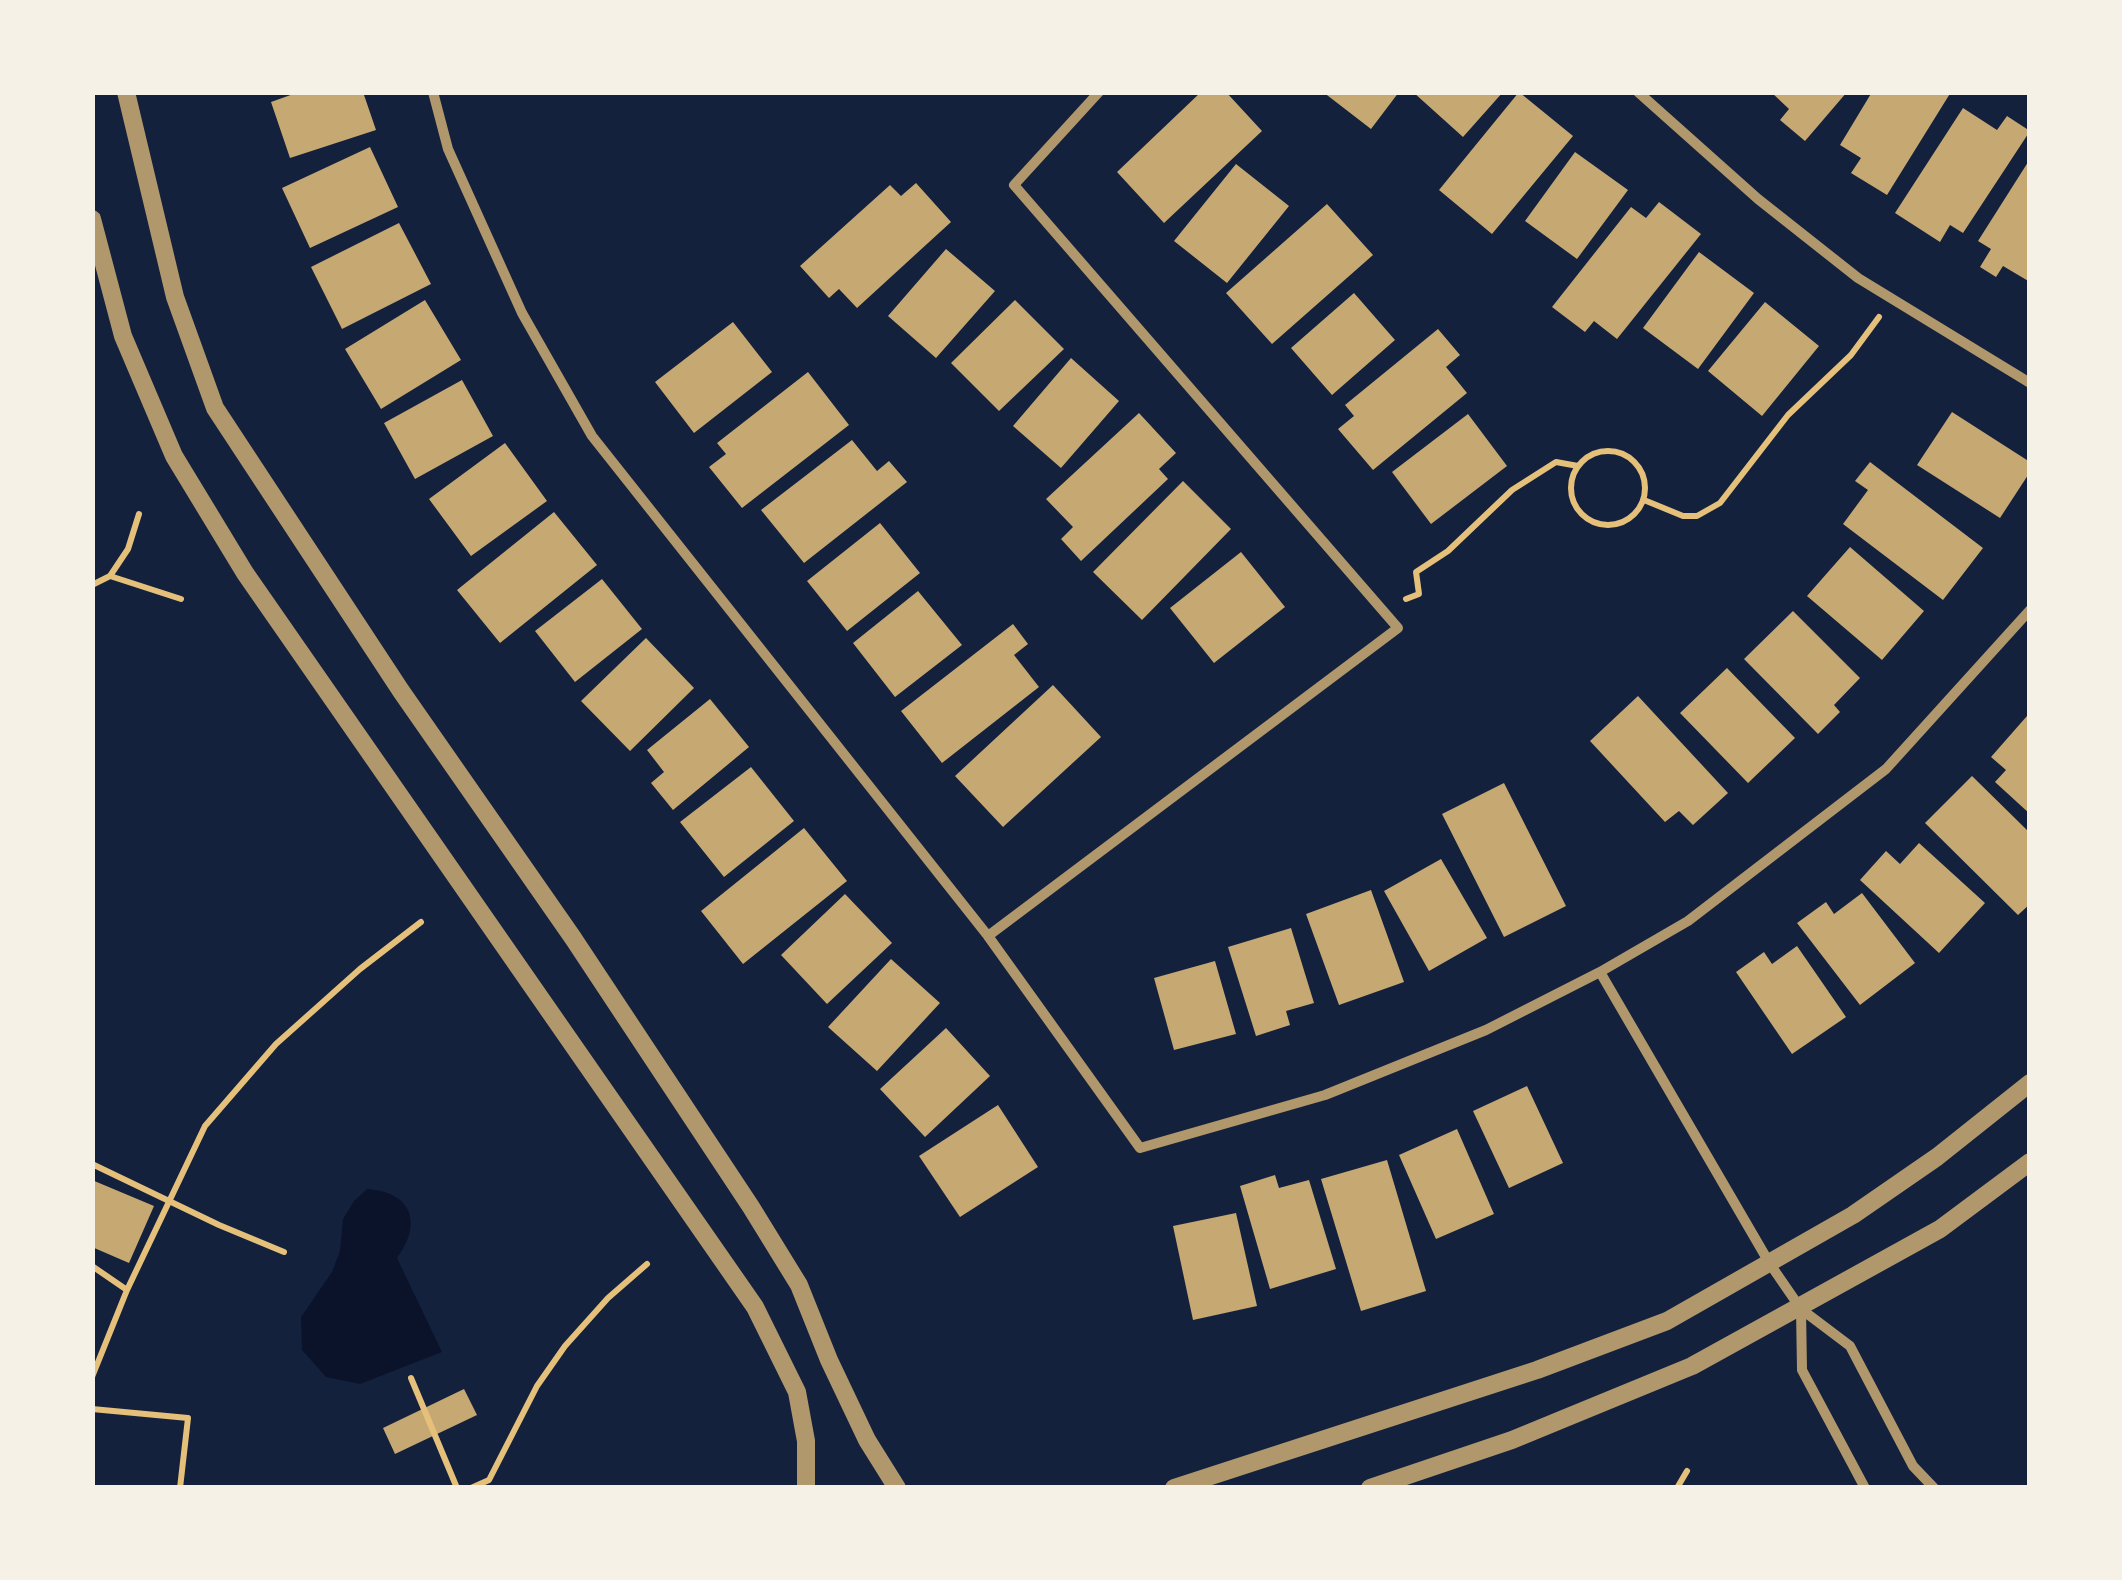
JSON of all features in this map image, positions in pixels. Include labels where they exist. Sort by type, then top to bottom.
[{"type":"street","points":[[126,92],[175,297],[215,408],[349,614],[573,938],[751,1207],[799,1285],[867,1440],[897,1488]]},
{"type":"street","points":[[433,92],[448,149],[522,313],[592,436],[988,936],[1140,1148],[1325,1095],[1486,1030],[1600,972],[1688,921],[1886,769],[2030,610]]},
{"type":"street","points":[[988,936],[1398,628],[1014,185],[1099,92]]},
{"type":"street","points":[[1638,92],[1758,198],[1858,278],[2030,383]]},
{"type":"street","points":[[92,219],[122,336],[174,456],[245,573],[754,1307],[797,1392],[806,1441],[806,1488]]},
{"type":"street","points":[[1600,972],[1770,1264],[1801,1308],[1850,1346],[1913,1466],[1934,1488]]},
{"type":"street","points":[[1174,1488],[1556,1364],[1667,1321],[1853,1215],[1937,1158],[2030,1084]]},
{"type":"street","points":[[1370,1488],[1512,1440],[1692,1366],[1940,1230],[2030,1162]]},
{"type":"street","points":[[1801,1308],[1802,1370],[1865,1488]]},
{"type":"path","points":[[1644,500],[1684,516],[1697,516],[1720,504],[1788,415],[1863,340],[1891,298]]},
{"type":"path","points":[[1598,452],[1622,453],[1641,469],[1646,481],[1644,500],[1635,515],[1613,525],[1589,521],[1573,502],[1572,477],[1578,466],[1598,452]]},
{"type":"path","points":[[1382,609],[1419,594],[1416,572],[1448,551],[1512,490],[1556,462],[1578,466]]},
{"type":"path","points":[[92,584],[110,576],[128,549],[139,514]]},
{"type":"path","points":[[110,576],[180,599]]},
{"type":"path","points":[[92,1376],[126,1290],[205,1126],[276,1044],[360,969],[421,922]]},
{"type":"path","points":[[92,1164],[284,1252]]},
{"type":"path","points":[[472,1488],[488,1480],[537,1386],[564,1346],[646,1264]]},
{"type":"path","points":[[92,1266],[126,1290]]},
{"type":"path","points":[[411,1378],[457,1488]]},
{"type":"path","points":[[92,1408],[188,1418],[180,1488]]},
{"type":"path","points":[[1677,1488],[1687,1471]]},
{"type":"water","points":[[367,1189],[394,1196],[409,1212],[410,1233],[397,1258],[442,1352],[360,1384],[326,1377],[302,1350],[301,1317],[332,1272],[340,1251],[343,1219]]},
{"type":"building","points":[[299,92],[363,92],[376,130],[290,158],[271,102]]},
{"type":"building","points":[[1201,92],[1226,92],[1262,131],[1164,223],[1117,172]]},
{"type":"building","points":[[1323,92],[1399,92],[1371,129]]},
{"type":"building","points":[[1413,92],[1503,92],[1463,137]]},
{"type":"building","points":[[1519,92],[1573,136],[1492,234],[1439,190]]},
{"type":"building","points":[[1771,92],[1847,92],[1805,141],[1780,120],[1789,109]]},
{"type":"building","points":[[1872,92],[1951,92],[1887,195],[1851,173],[1861,158],[1840,145]]},
{"type":"building","points":[[1963,108],[1997,130],[2007,116],[2030,131],[1963,233],[1950,225],[1940,242],[1895,213]]},
{"type":"building","points":[[370,147],[398,207],[310,248],[282,188]]},
{"type":"building","points":[[1575,152],[1628,190],[1577,259],[1525,221]]},
{"type":"building","points":[[2030,159],[2030,282],[2003,266],[1996,277],[1980,267],[1991,249],[1978,241]]},
{"type":"building","points":[[1236,164],[1289,206],[1227,283],[1174,241]]},
{"type":"building","points":[[916,183],[951,222],[857,308],[839,289],[829,298],[800,266],[890,185],[901,196]]},
{"type":"building","points":[[1659,202],[1701,234],[1617,339],[1594,321],[1585,332],[1552,307],[1631,207],[1646,218]]},
{"type":"building","points":[[1327,204],[1373,255],[1272,344],[1226,293]]},
{"type":"building","points":[[399,223],[431,284],[342,329],[311,267]]},
{"type":"building","points":[[946,249],[995,291],[936,358],[888,316]]},
{"type":"building","points":[[1699,252],[1754,293],[1698,369],[1643,328]]},
{"type":"building","points":[[1354,293],[1395,340],[1332,395],[1291,348]]},
{"type":"building","points":[[425,300],[461,360],[381,409],[345,349]]},
{"type":"building","points":[[1015,300],[1064,349],[999,411],[951,363]]},
{"type":"building","points":[[1765,302],[1819,346],[1762,416],[1708,371]]},
{"type":"building","points":[[733,322],[772,372],[694,433],[655,382]]},
{"type":"building","points":[[1438,329],[1460,355],[1446,367],[1467,393],[1373,470],[1338,429],[1354,416],[1345,405]]},
{"type":"building","points":[[1071,358],[1119,401],[1061,468],[1013,426]]},
{"type":"building","points":[[808,372],[849,425],[742,508],[709,467],[726,454],[717,443]]},
{"type":"building","points":[[462,380],[493,436],[415,479],[384,423]]},
{"type":"building","points":[[1952,412],[2030,462],[2030,472],[2000,518],[1917,465]]},
{"type":"building","points":[[1139,413],[1176,453],[1159,469],[1168,479],[1081,561],[1061,539],[1073,527],[1046,499]]},
{"type":"building","points":[[1468,414],[1507,466],[1431,524],[1392,472]]},
{"type":"building","points":[[852,440],[877,471],[889,461],[907,482],[804,563],[761,510]]},
{"type":"building","points":[[505,443],[547,501],[471,556],[429,499]]},
{"type":"building","points":[[1870,462],[1983,548],[1943,600],[1843,524],[1868,490],[1855,481]]},
{"type":"building","points":[[1183,481],[1231,529],[1142,620],[1093,572]]},
{"type":"building","points":[[554,512],[597,565],[500,643],[457,590]]},
{"type":"building","points":[[880,523],[920,573],[847,631],[807,581]]},
{"type":"building","points":[[1850,547],[1924,611],[1882,660],[1807,596]]},
{"type":"building","points":[[1241,552],[1285,607],[1214,663],[1170,608]]},
{"type":"building","points":[[602,579],[642,629],[575,682],[535,631]]},
{"type":"building","points":[[918,591],[962,645],[895,697],[853,643]]},
{"type":"building","points":[[1793,611],[1860,678],[1834,705],[1840,712],[1818,734],[1744,659]]},
{"type":"building","points":[[1013,624],[1028,644],[1014,655],[1039,687],[942,763],[901,711]]},
{"type":"building","points":[[646,638],[694,688],[630,751],[581,701]]},
{"type":"building","points":[[1727,668],[1795,738],[1748,783],[1680,713]]},
{"type":"building","points":[[1053,685],[1101,737],[1003,827],[955,776]]},
{"type":"building","points":[[1638,696],[1728,793],[1693,825],[1679,811],[1665,822],[1590,741]]},
{"type":"building","points":[[710,699],[749,747],[673,810],[651,783],[664,772],[647,750]]},
{"type":"building","points":[[2027,716],[2030,814],[1995,782],[2006,770],[1991,757]]},
{"type":"building","points":[[751,767],[794,821],[724,877],[680,822]]},
{"type":"building","points":[[1972,776],[2030,833],[2030,904],[2018,915],[1925,823]]},
{"type":"building","points":[[1504,783],[1566,906],[1504,937],[1442,814]]},
{"type":"building","points":[[804,828],[847,881],[743,964],[701,911]]},
{"type":"building","points":[[1919,843],[1985,903],[1939,953],[1860,880],[1886,851],[1900,864]]},
{"type":"building","points":[[1441,859],[1487,938],[1429,971],[1384,891]]},
{"type":"building","points":[[1371,890],[1404,982],[1339,1005],[1306,914]]},
{"type":"building","points":[[1862,893],[1915,963],[1860,1005],[1797,923],[1826,902],[1834,914]]},
{"type":"building","points":[[845,894],[892,943],[827,1004],[781,955]]},
{"type":"building","points":[[1291,928],[1314,1003],[1286,1011],[1290,1025],[1256,1036],[1228,947]]},
{"type":"building","points":[[1797,946],[1846,1017],[1792,1054],[1736,972],[1764,952],[1772,964]]},
{"type":"building","points":[[891,959],[940,1003],[877,1071],[828,1027]]},
{"type":"building","points":[[1215,961],[1236,1034],[1174,1050],[1154,978]]},
{"type":"building","points":[[946,1028],[990,1076],[925,1137],[880,1089]]},
{"type":"building","points":[[1527,1086],[1563,1163],[1509,1188],[1473,1111]]},
{"type":"building","points":[[998,1105],[1038,1167],[960,1217],[919,1156]]},
{"type":"building","points":[[1457,1129],[1494,1214],[1436,1239],[1399,1155]]},
{"type":"building","points":[[1387,1160],[1426,1291],[1361,1311],[1321,1179]]},
{"type":"building","points":[[1275,1175],[1279,1188],[1309,1180],[1336,1269],[1270,1289],[1240,1186]]},
{"type":"building","points":[[92,1180],[154,1206],[129,1263],[92,1247]]},
{"type":"building","points":[[1236,1213],[1257,1306],[1193,1320],[1173,1226]]},
{"type":"building","points":[[464,1389],[477,1415],[395,1454],[383,1428]]}]
